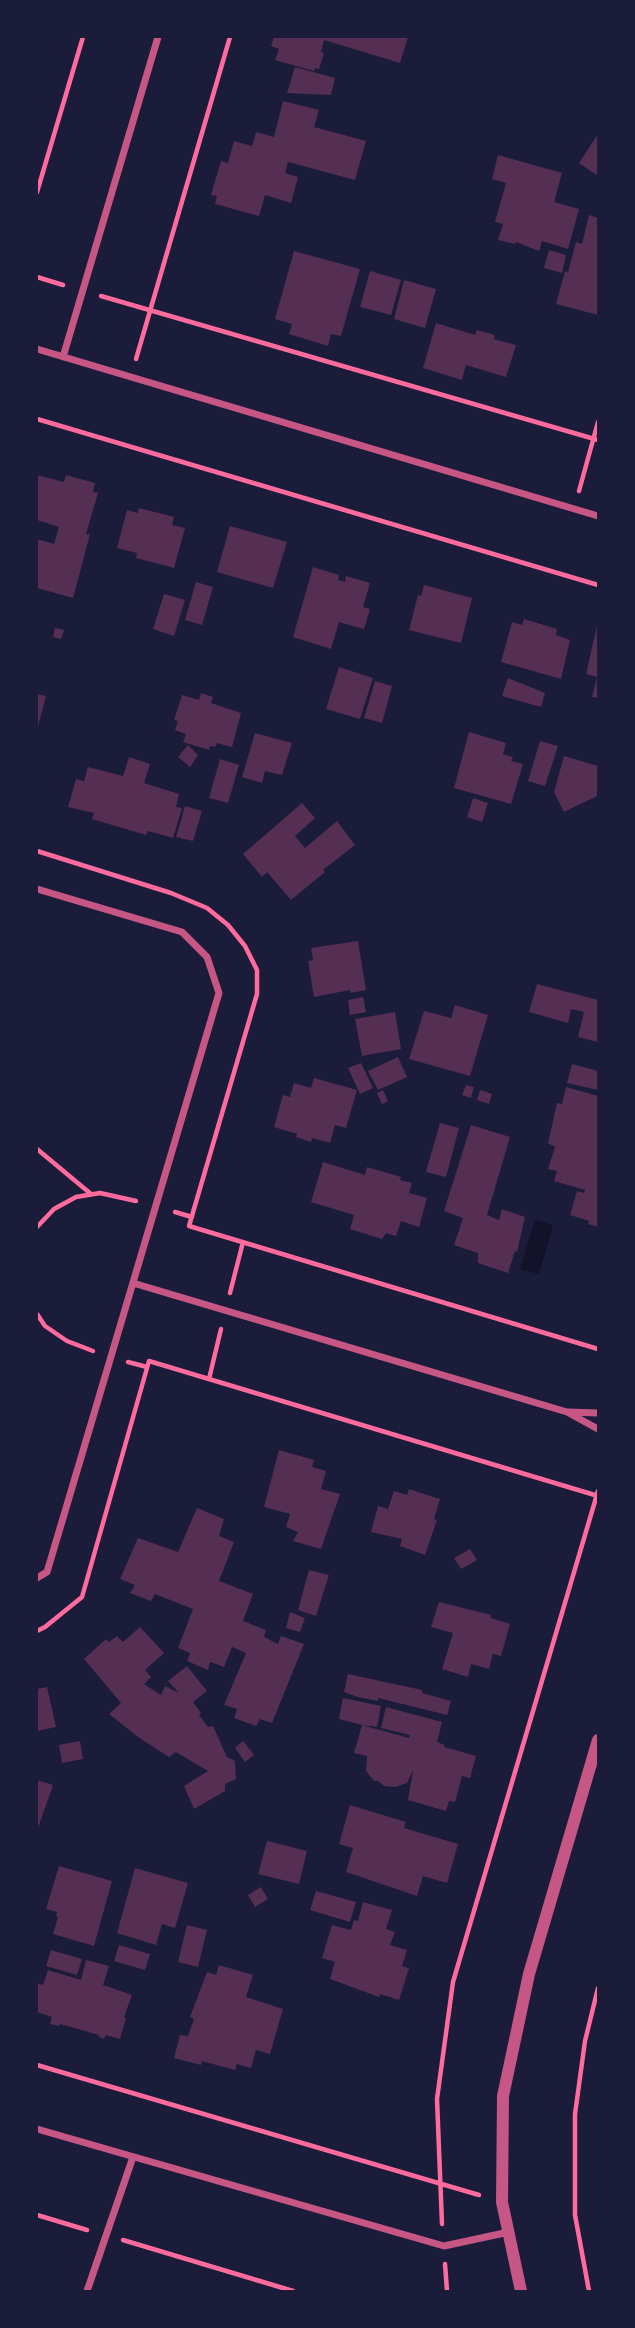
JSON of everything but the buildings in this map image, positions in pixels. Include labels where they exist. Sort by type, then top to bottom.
[{"type":"street","points":[[63,357],[158,37]]},
{"type":"street","points":[[37,349],[598,516]]},
{"type":"street","points":[[37,889],[182,932],[207,957],[219,993],[47,1572],[37,1578]]},
{"type":"street","points":[[133,1283],[568,1412],[598,1429]]},
{"type":"street","points":[[568,1412],[598,1413]]},
{"type":"street","points":[[521,2291],[502,2202],[503,2096],[529,1974],[598,1740]]},
{"type":"street","points":[[37,2129],[444,2246],[509,2232]]},
{"type":"street","points":[[87,2291],[133,2157]]},
{"type":"path","points":[[37,192],[83,37]]},
{"type":"path","points":[[131,377],[230,37]]},
{"type":"path","points":[[37,277],[596,439]]},
{"type":"path","points":[[37,419],[598,585]]},
{"type":"path","points":[[574,508],[596,439],[598,422]]},
{"type":"path","points":[[37,851],[171,892],[207,908],[228,925],[245,946],[257,970],[257,994],[189,1226],[598,1349]]},
{"type":"path","points":[[37,1149],[91,1194]]},
{"type":"path","points":[[37,1227],[54,1209],[76,1197],[100,1193],[135,1200]]},
{"type":"path","points":[[37,1314],[45,1326],[67,1341],[90,1351]]},
{"type":"path","points":[[37,1631],[82,1597],[149,1361],[598,1494],[453,1982],[437,2099],[439,2183]]},
{"type":"path","points":[[589,2291],[575,2216],[575,2114],[585,2042],[598,1987]]},
{"type":"path","points":[[37,2064],[502,2202]]},
{"type":"path","points":[[37,2215],[293,2291]]},
{"type":"shaded area","points":[[535,1220],[553,1225],[539,1274],[520,1269]]}]
